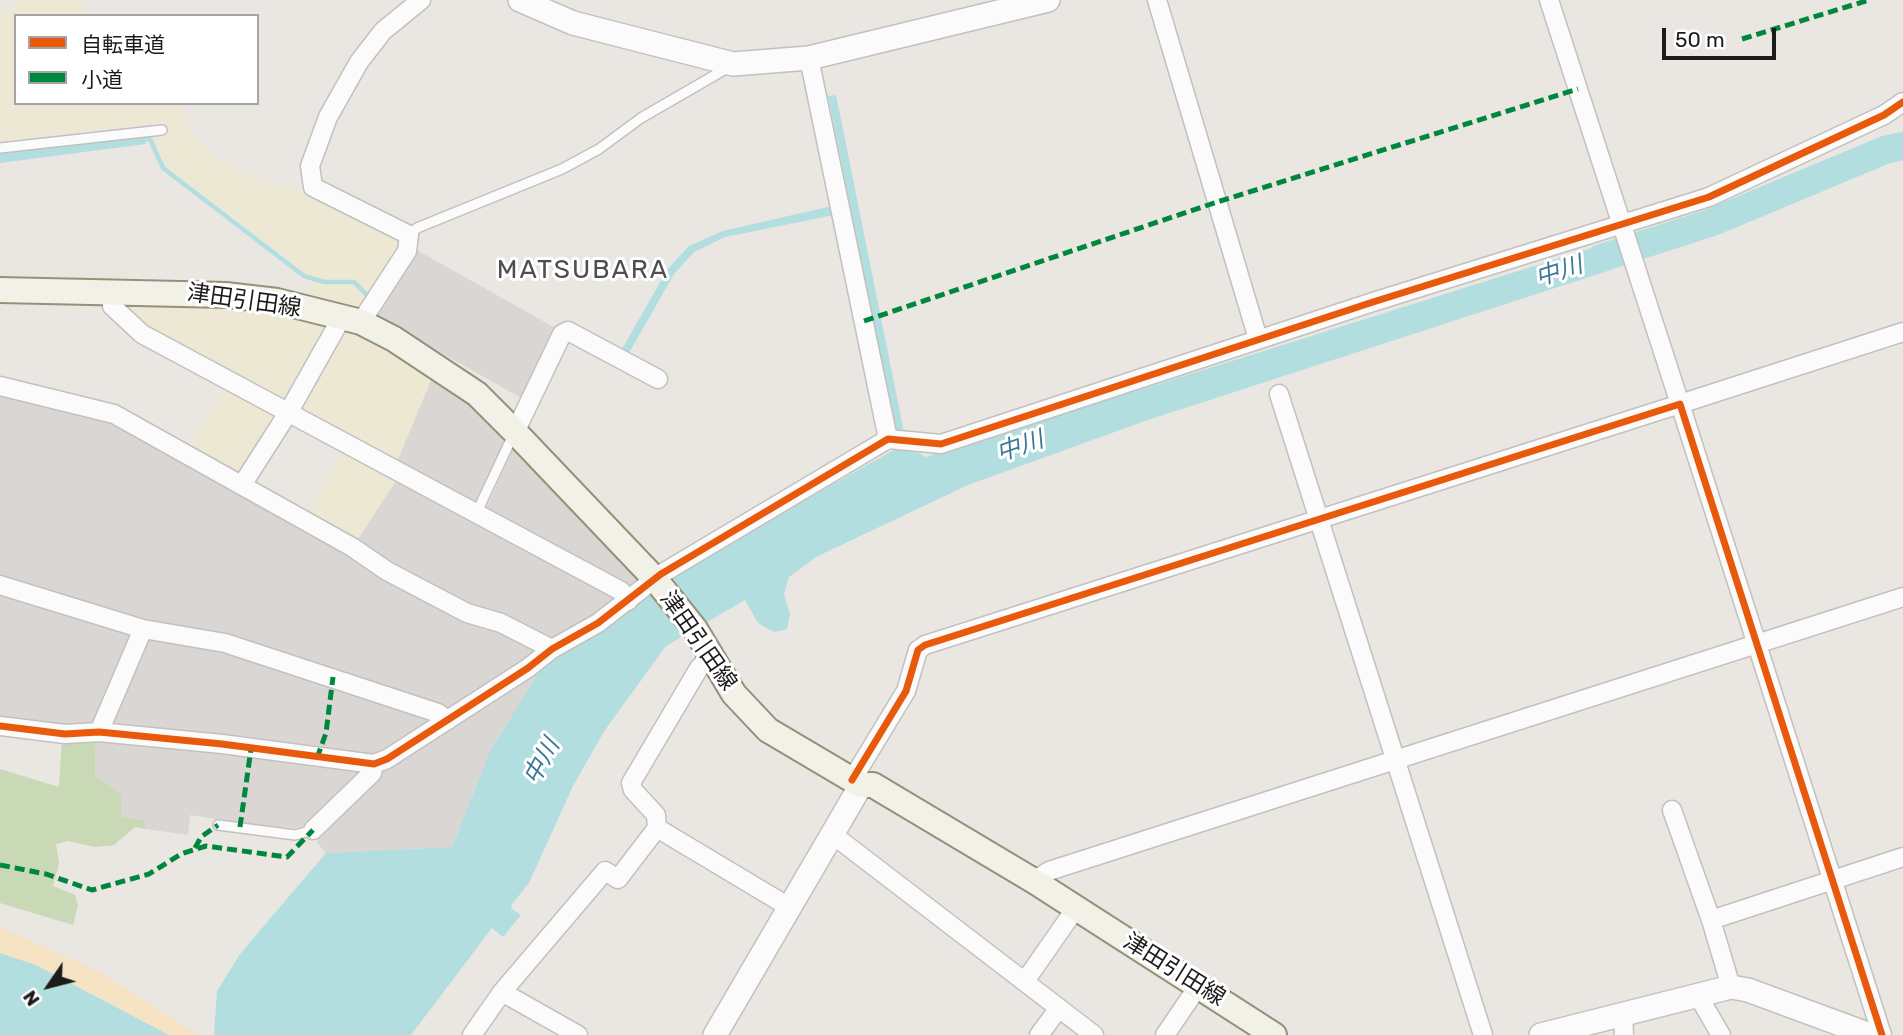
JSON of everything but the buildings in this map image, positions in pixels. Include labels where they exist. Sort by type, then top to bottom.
[{"type":"main road","name":"津田引田線","points":[[0,290],[226,295],[277,301],[351,319],[394,339],[477,394],[515,432],[657,582],[695,629],[734,695],[768,730],[857,782],[873,785],[1034,881],[1275,1035]]},
{"type":"street","points":[[242,485],[351,319],[407,251],[409,235],[313,187],[310,166],[328,117],[359,62],[383,31],[421,0]]},
{"type":"street","points":[[520,0],[573,23],[733,64],[809,58],[1048,0]]},
{"type":"street","points":[[1157,0],[1258,339]]},
{"type":"street","points":[[1549,0],[1882,1035]]},
{"type":"street","points":[[809,58],[888,439]]},
{"type":"street","points":[[0,726],[65,734],[99,732],[374,764],[387,759],[552,649],[598,623],[657,582],[888,439],[923,445],[941,444],[1258,339],[1623,228],[1709,197],[1884,115],[1903,102]]},
{"type":"street","points":[[111,292],[112,306],[142,334],[621,592],[628,601]]},
{"type":"street","points":[[515,432],[562,334],[568,331],[658,379]]},
{"type":"street","points":[[715,1035],[832,834],[906,691],[918,650],[925,645],[1903,332]]},
{"type":"street","points":[[0,386],[114,414],[352,547],[387,571],[467,612],[501,623],[552,649]]},
{"type":"street","points":[[1279,394],[1398,760],[1483,1035]]},
{"type":"street","points":[[0,585],[143,629],[225,643],[438,713],[448,720]]},
{"type":"street","points":[[1034,881],[1049,871],[1903,597]]},
{"type":"street","points":[[99,732],[143,629]]},
{"type":"street","points":[[472,1035],[502,992],[605,871],[618,879],[657,828],[656,815],[633,790],[631,783],[699,668],[712,656]]},
{"type":"street","points":[[313,830],[372,773],[374,764]]},
{"type":"street","points":[[1672,810],[1712,920],[1731,988]]},
{"type":"street","points":[[657,828],[789,907]]},
{"type":"street","points":[[832,834],[1094,1035]]},
{"type":"street","points":[[1712,920],[1903,857]]},
{"type":"street","points":[[1025,981],[1076,908]]},
{"type":"street","points":[[1165,1035],[1199,985]]},
{"type":"street","points":[[1541,1035],[1624,1024],[1697,994],[1731,988],[1748,990],[1870,1035]]},
{"type":"street","points":[[502,992],[578,1035]]},
{"type":"street","points":[[1697,994],[1721,1035]]},
{"type":"street","points":[[1039,1035],[1059,1008]]},
{"type":"lane","points":[[409,235],[417,228],[562,169],[599,149],[641,118],[722,74],[733,64]]},
{"type":"lane","points":[[0,148],[162,130]]},
{"type":"lane","points":[[476,514],[515,432]]},
{"type":"lane","points":[[218,825],[295,835],[313,830]]},
{"type":"shaded area","points":[[14,0],[74,0],[91,14],[14,14],[14,105],[181,105],[188,126],[200,144],[222,162],[269,184],[296,188],[400,233],[403,249],[359,312],[307,299],[313,279],[170,170],[151,138],[172,134],[169,122],[0,141],[0,10],[14,9]]},
{"type":"shaded area","points":[[415,249],[557,329],[523,399],[376,316],[375,310]]},
{"type":"shaded area","points":[[124,299],[226,303],[330,323],[287,405],[141,329],[124,312]]},
{"type":"shaded area","points":[[343,327],[399,352],[434,373],[395,466],[296,414]]},
{"type":"shaded area","points":[[434,373],[507,435],[474,506],[395,466]]},
{"type":"shaded area","points":[[228,384],[282,414],[238,480],[186,450]]},
{"type":"shaded area","points":[[0,391],[112,418],[541,648],[453,713],[0,580]]},
{"type":"shaded area","points":[[516,443],[642,576],[626,589],[484,513]]},
{"type":"shaded area","points":[[343,449],[397,479],[354,545],[307,519]]},
{"type":"shaded area","points":[[397,479],[621,599],[552,642],[474,610],[354,545]]},
{"type":"shaded area","points":[[0,589],[136,636],[97,728],[0,723]]},
{"type":"shaded area","points":[[143,637],[226,648],[432,714],[435,723],[371,759],[104,728]]},
{"type":"shaded area","points":[[561,650],[538,673],[490,751],[452,847],[326,853],[317,843],[319,834],[332,820],[391,764]]},
{"type":"shaded area","points":[[96,737],[223,748],[366,771],[312,824],[295,828],[269,827],[190,815],[188,835],[145,829],[145,820],[121,817],[95,776]]},
{"type":"green space","points":[[96,737],[95,776],[121,795],[121,817],[145,820],[145,829],[135,827],[114,845],[95,847],[68,841],[56,844],[59,863],[53,886],[75,895],[78,905],[73,925],[0,903],[0,769],[59,787],[62,738]]},
{"type":"sand","points":[[0,927],[96,970],[199,1035],[169,1035],[36,965],[0,953]]},
{"type":"water","points":[[836,95],[907,447],[926,457],[1617,240],[1626,265],[1145,421],[968,485],[816,557],[789,577],[784,594],[790,614],[787,629],[774,632],[758,623],[745,600],[666,646],[605,730],[573,786],[529,883],[512,904],[511,908],[521,915],[503,937],[492,928],[411,1035],[214,1035],[217,991],[240,954],[326,853],[452,847],[490,751],[538,673],[561,650],[640,603],[670,576],[899,447],[828,96]]},
{"type":"water","points":[[145,136],[146,144],[0,163],[0,153]]},
{"type":"water","points":[[832,206],[834,215],[725,237],[694,252],[674,274],[629,353],[622,349],[667,270],[689,246],[723,231]]},
{"type":"water","points":[[0,953],[36,965],[169,1035],[0,1035]]},
{"type":"waterway","points":[[142,140],[150,139],[163,168],[304,276],[324,282],[354,282],[369,297]]},
{"type":"waterway","name":"中川","points":[[1601,258],[1710,223],[1885,150],[1903,146]]},
{"type":"marked path","points":[[1742,39],[1869,0]]},
{"type":"marked path","points":[[864,321],[1217,202],[1578,89]]},
{"type":"marked path","points":[[317,758],[326,733],[333,677]]},
{"type":"marked path","points":[[240,827],[251,749]]},
{"type":"marked path","points":[[195,848],[201,837],[218,825]]},
{"type":"marked path","points":[[0,865],[46,874],[92,890],[149,874],[181,854],[206,846],[287,857],[313,830]]},
{"type":"cycle path","points":[[0,726],[65,734],[99,732],[222,744],[374,764],[387,759],[528,668],[552,649],[598,623],[661,574],[888,439],[941,444],[1373,302],[1709,197],[1884,115],[1903,102]]},
{"type":"cycle path","points":[[852,780],[906,691],[918,650],[925,645],[1680,404],[1882,1035]]},
{"type":"district","name":"MATSUBARA","points":[[583,270]]}]
